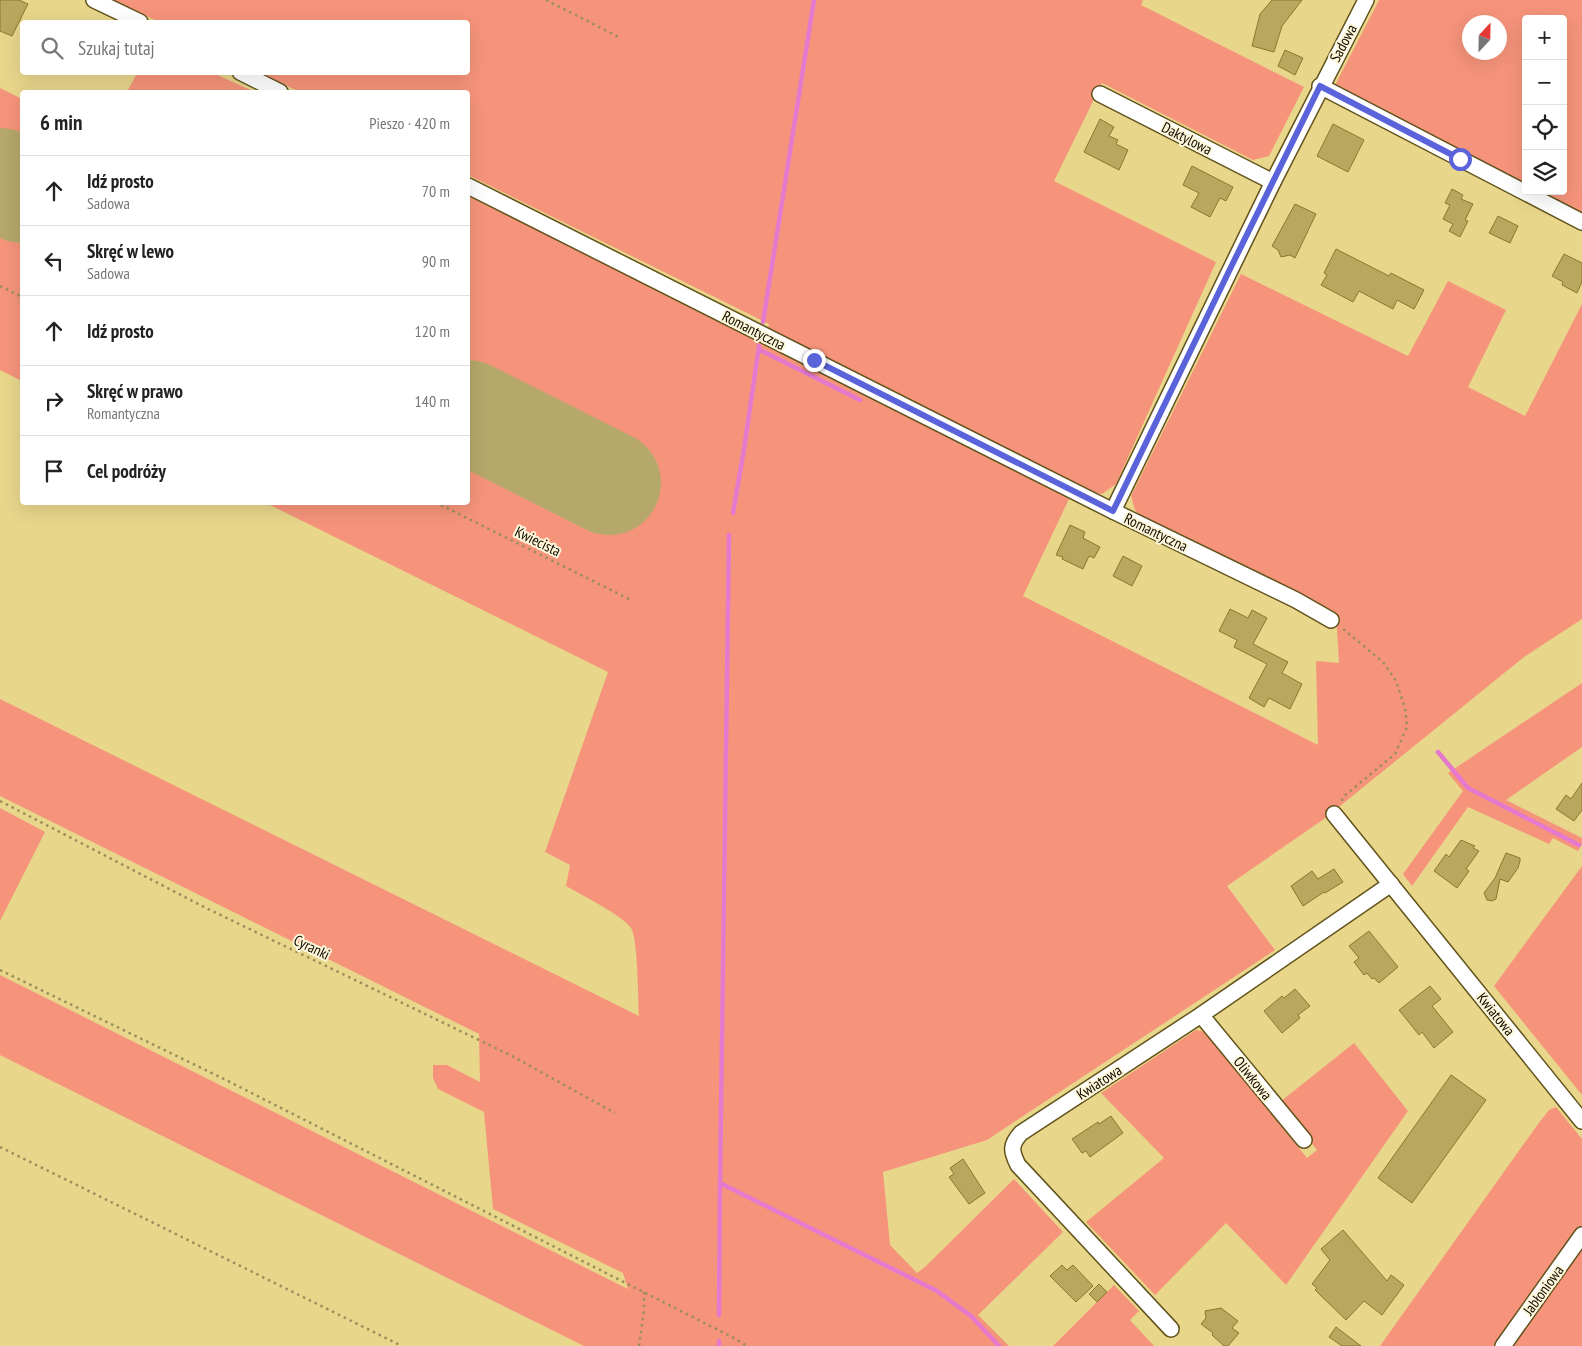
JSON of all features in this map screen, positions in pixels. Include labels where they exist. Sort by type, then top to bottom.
[{"type":"street","points":[[94,0],[136,20]]},
{"type":"street","name":"Sadowa","points":[[1113,511],[1359,2]]},
{"type":"street","points":[[246,75],[276,90]]},
{"type":"street","points":[[1320,86],[1582,222]]},
{"type":"street","name":"Daktylowa","points":[[1100,94],[1273,182]]},
{"type":"street","name":"Romantyczna","points":[[470,187],[1113,511],[1296,600],[1331,620]]},
{"type":"street","name":"Kwiatowa","points":[[1339,810],[1391,884],[1582,1121]]},
{"type":"street","name":"Kwiatowa","points":[[1171,1329],[1018,1164],[1014,1157],[1012,1145],[1021,1133],[1201,1015],[1391,884]]},
{"type":"street","name":"Oliwkowa","points":[[1201,1015],[1304,1140]]},
{"type":"street","name":"Jabłoniowa","points":[[1503,1346],[1582,1234]]},
{"type":"path","points":[[546,0],[619,37]]},
{"type":"path","points":[[0,286],[20,297]]},
{"type":"path","name":"Kwiecista","points":[[441,505],[631,600]]},
{"type":"path","points":[[1331,620],[1350,633],[1382,662],[1396,681],[1405,708],[1407,727],[1395,754],[1343,797],[1339,810]]},
{"type":"path","name":"Cyranki","points":[[0,801],[204,907],[512,1056],[615,1113]]},
{"type":"path","points":[[0,970],[226,1080],[644,1291],[747,1346]]},
{"type":"path","points":[[0,1147],[402,1346]]},
{"type":"path","points":[[639,1346],[644,1311],[644,1291]]},
{"type":"shaded area","points":[[113,0],[1143,0],[1141,5],[1304,87],[1269,156],[1253,160],[1102,83],[1054,181],[1216,262],[1116,484],[1102,494],[1089,492],[768,330],[769,324],[470,176],[470,90],[296,90],[264,75],[470,75],[470,20],[155,20]]},
{"type":"shaded area","points":[[1379,0],[1582,0],[1582,217],[1541,195],[1567,195],[1567,15],[1522,15],[1522,185],[1334,87]]},
{"type":"shaded area","points":[[136,75],[217,75],[251,90],[128,90]]},
{"type":"shaded area","points":[[0,88],[20,98],[20,380],[0,370]]},
{"type":"shaded area","points":[[470,197],[1063,492],[1069,499],[1023,596],[1318,745],[1316,661],[1339,663],[1336,614],[1142,517],[1135,510],[1131,496],[1241,274],[1408,356],[1448,281],[1506,310],[1468,387],[1525,416],[1582,304],[1582,619],[1524,657],[1324,819],[1227,886],[1275,950],[987,1140],[883,1172],[890,1245],[917,1273],[1014,1179],[1063,1232],[978,1315],[1009,1346],[584,1346],[0,1055],[0,975],[628,1289],[623,1273],[493,1209],[484,1112],[438,1089],[433,1078],[433,1065],[447,1065],[480,1082],[479,1034],[0,796],[0,699],[639,1016],[635,944],[631,928],[610,911],[566,886],[570,865],[545,852],[608,672],[270,505],[470,505]]},
{"type":"shaded area","points":[[1582,683],[1582,747],[1506,800],[1582,838],[1582,844],[1578,851],[1553,838],[1549,844],[1468,807],[1412,886],[1403,874],[1463,791],[1448,773]]},
{"type":"shaded area","points":[[0,808],[45,832],[0,921]]},
{"type":"shaded area","points":[[1582,866],[1582,1095],[1494,986]]},
{"type":"shaded area","points":[[1196,1030],[1206,1032],[1307,1158],[1317,1150],[1280,1102],[1354,1043],[1408,1111],[1286,1285],[1226,1223],[1155,1295],[1086,1222],[1164,1158],[1101,1093]]},
{"type":"shaded area","points":[[1556,1107],[1582,1139],[1582,1225],[1495,1346],[1380,1346],[1538,1124],[1549,1110]]},
{"type":"shaded area","points":[[1582,1240],[1582,1346],[1506,1346]]},
{"type":"shaded area","points":[[1114,1285],[1139,1311],[1130,1320],[1154,1346],[1053,1346]]},
{"type":"building","points":[[0,0],[19,0],[28,4],[12,36],[0,31]]},
{"type":"building","points":[[1272,0],[1302,0],[1282,26],[1274,52],[1252,46],[1260,14]]},
{"type":"building","points":[[1285,50],[1303,58],[1295,75],[1278,66]]},
{"type":"building","points":[[1100,119],[1114,127],[1109,136],[1118,140],[1116,144],[1128,150],[1119,170],[1084,152]]},
{"type":"building","points":[[1333,124],[1364,140],[1348,172],[1317,156]]},
{"type":"building","points":[[1192,166],[1233,187],[1226,201],[1220,198],[1210,217],[1191,207],[1199,193],[1183,185]]},
{"type":"building","points":[[1452,189],[1463,195],[1461,199],[1473,204],[1465,220],[1468,221],[1460,237],[1449,231],[1453,224],[1443,219],[1450,205],[1445,203]]},
{"type":"building","points":[[1295,204],[1316,214],[1295,258],[1290,255],[1281,257],[1278,250],[1272,246]]},
{"type":"building","points":[[1498,216],[1518,226],[1510,243],[1489,233]]},
{"type":"building","points":[[1336,249],[1389,276],[1391,273],[1424,290],[1414,309],[1397,300],[1393,309],[1359,291],[1353,302],[1321,285],[1327,275],[1324,273]]},
{"type":"building","points":[[1564,254],[1582,263],[1582,282],[1577,293],[1562,285],[1563,282],[1552,276]]},
{"type":"building","points":[[1070,525],[1085,532],[1083,538],[1100,547],[1094,558],[1089,556],[1083,569],[1056,555]]},
{"type":"building","points":[[1123,556],[1142,566],[1132,586],[1113,576]]},
{"type":"building","points":[[1230,609],[1248,618],[1252,610],[1267,618],[1253,644],[1288,662],[1282,673],[1302,684],[1290,709],[1269,698],[1264,707],[1249,698],[1267,664],[1234,647],[1237,640],[1219,631]]},
{"type":"building","points":[[1582,783],[1582,810],[1574,821],[1556,809],[1566,795],[1571,799]]},
{"type":"building","points":[[1461,840],[1475,846],[1473,848],[1479,851],[1466,869],[1469,871],[1457,888],[1434,871],[1446,854],[1449,857]]},
{"type":"building","points":[[1506,853],[1520,858],[1518,868],[1508,882],[1500,879],[1496,899],[1492,901],[1487,900],[1484,893],[1495,878]]},
{"type":"building","points":[[1334,869],[1343,882],[1303,906],[1291,886],[1312,871],[1318,879]]},
{"type":"building","points":[[1369,931],[1398,967],[1379,983],[1367,973],[1364,975],[1354,962],[1359,958],[1349,946]]},
{"type":"building","points":[[1430,986],[1441,999],[1432,1006],[1453,1032],[1434,1048],[1422,1032],[1419,1035],[1399,1010]]},
{"type":"building","points":[[1295,989],[1310,1006],[1298,1015],[1300,1018],[1282,1033],[1264,1011],[1282,996],[1284,998]]},
{"type":"building","points":[[1451,1075],[1486,1100],[1412,1203],[1378,1178]]},
{"type":"building","points":[[1111,1116],[1123,1133],[1090,1157],[1086,1151],[1082,1153],[1072,1139]]},
{"type":"building","points":[[963,1159],[985,1193],[969,1204],[949,1177],[954,1174],[950,1168]]},
{"type":"building","points":[[1343,1230],[1387,1281],[1391,1275],[1404,1285],[1382,1315],[1364,1301],[1346,1320],[1315,1290],[1317,1288],[1312,1284],[1330,1260],[1321,1249]]},
{"type":"building","points":[[1062,1265],[1067,1270],[1073,1265],[1093,1286],[1076,1302],[1050,1276]]},
{"type":"building","points":[[1099,1284],[1107,1292],[1097,1302],[1089,1294]]},
{"type":"building","points":[[1221,1308],[1238,1321],[1232,1328],[1239,1333],[1228,1346],[1224,1346],[1212,1335],[1213,1333],[1201,1324],[1206,1318],[1205,1311]]},
{"type":"building","points":[[1336,1327],[1361,1346],[1342,1346],[1329,1337]]},
{"type":"waterway","points":[[763,322],[814,0]]},
{"type":"waterway","points":[[733,513],[759,346]]},
{"type":"waterway","points":[[760,350],[860,400]]},
{"type":"waterway","points":[[719,1315],[729,535]]},
{"type":"waterway","points":[[1438,752],[1468,788],[1579,845]]},
{"type":"waterway","points":[[720,1183],[937,1291],[971,1316],[999,1346]]},
{"type":"waterway","points":[[719,1341],[719,1346]]},
{"type":"runway","points":[[0,180],[20,190]]},
{"type":"runway","points":[[470,413],[609,483]]},
{"type":"route","points":[[814,360],[1113,511],[1320,86],[1460,159]]}]
